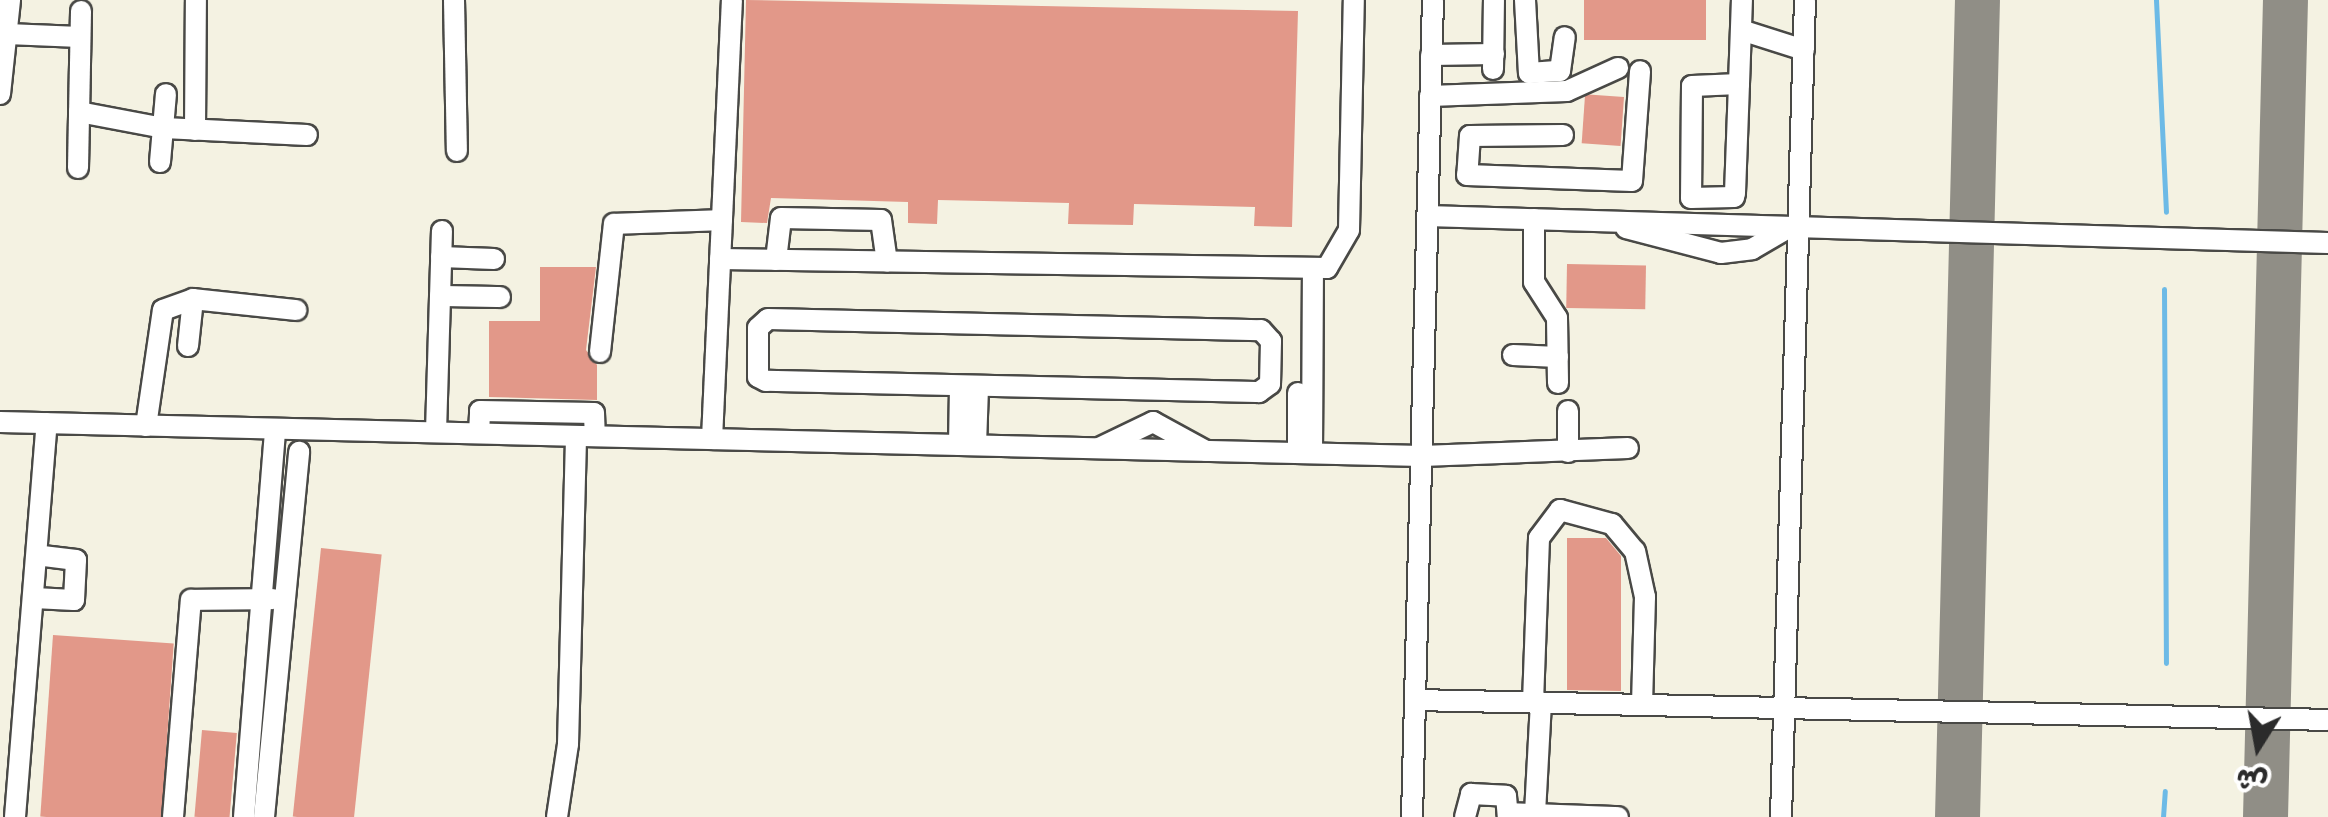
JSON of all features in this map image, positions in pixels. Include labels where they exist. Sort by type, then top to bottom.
[{"type":"lane","points":[[0,94],[10,0]]},
{"type":"lane","points":[[194,130],[196,0]]},
{"type":"lane","points":[[454,0],[457,151]]},
{"type":"lane","points":[[712,439],[732,0]]},
{"type":"lane","points":[[720,258],[1306,271],[1348,245],[1354,0]]},
{"type":"lane","points":[[1412,817],[1432,0]]},
{"type":"lane","points":[[1431,55],[1493,62],[1494,0]]},
{"type":"lane","points":[[1525,0],[1528,73],[1560,71],[1565,36]]},
{"type":"lane","points":[[1739,84],[1692,86],[1690,198],[1734,197],[1739,84],[1742,0]]},
{"type":"lane","points":[[1780,817],[1795,227],[1805,0]]},
{"type":"lane","points":[[78,168],[81,11]]},
{"type":"lane","points":[[1741,30],[1804,50]]},
{"type":"lane","points":[[6,34],[80,37]]},
{"type":"lane","points":[[1430,96],[1567,91],[1618,68]]},
{"type":"lane","points":[[1562,135],[1492,135],[1466,140],[1470,178],[1632,181],[1640,71]]},
{"type":"lane","points":[[160,162],[166,94]]},
{"type":"lane","points":[[1492,96],[1492,135]]},
{"type":"lane","points":[[79,112],[164,128],[307,135]]},
{"type":"lane","points":[[1427,216],[2328,243]]},
{"type":"lane","points":[[776,260],[780,218],[881,220],[887,262]]},
{"type":"lane","points":[[1534,219],[1534,282],[1556,318],[1558,382]]},
{"type":"lane","points":[[600,352],[614,224],[722,220]]},
{"type":"lane","points":[[436,432],[442,231]]},
{"type":"lane","points":[[442,258],[494,259]]},
{"type":"lane","points":[[1305,453],[1306,271]]},
{"type":"lane","points":[[440,296],[500,297]]},
{"type":"lane","points":[[188,346],[193,298]]},
{"type":"lane","points":[[146,426],[154,324],[193,298],[296,310]]},
{"type":"lane","points":[[759,323],[1256,330],[1271,341],[1270,384],[1259,392],[969,387],[761,380],[759,323]]},
{"type":"lane","points":[[1513,356],[1558,357]]},
{"type":"lane","points":[[968,445],[969,387]]},
{"type":"lane","points":[[479,433],[480,411],[594,412],[585,436],[568,744],[557,817]]},
{"type":"lane","points":[[1568,411],[1568,452]]},
{"type":"lane","points":[[0,422],[1422,456],[1628,448]]},
{"type":"lane","points":[[15,817],[47,423]]},
{"type":"lane","points":[[244,817],[275,429]]},
{"type":"lane","points":[[264,817],[299,452]]},
{"type":"lane","points":[[1535,813],[1539,538],[1560,510],[1612,524],[1635,550],[1645,597],[1642,705]]},
{"type":"lane","points":[[34,598],[74,598],[76,560],[38,555]]},
{"type":"lane","points":[[172,817],[191,600],[285,599]]},
{"type":"lane","points":[[1415,700],[2328,720]]},
{"type":"lane","points":[[1465,817],[1471,794],[1506,796],[1508,815],[1618,817]]},
{"type":"building","points":[[746,0],[1298,11],[1292,227],[1254,226],[1255,207],[1134,204],[1133,225],[1068,224],[1069,203],[938,200],[937,224],[908,223],[908,202],[771,198],[767,223],[741,222]]},
{"type":"building","points":[[1584,0],[1706,0],[1706,40],[1584,40]]},
{"type":"building","points":[[1585,94],[1624,97],[1621,146],[1582,143]]},
{"type":"building","points":[[1567,264],[1646,265],[1645,309],[1566,308]]},
{"type":"building","points":[[540,267],[596,267],[586,350],[597,365],[597,400],[489,397],[489,321],[540,321]]},
{"type":"building","points":[[1567,538],[1606,538],[1621,556],[1621,691],[1567,690]]},
{"type":"building","points":[[321,548],[382,554],[354,817],[293,817]]},
{"type":"building","points":[[53,635],[174,643],[162,817],[40,817]]},
{"type":"building","points":[[202,730],[237,733],[230,817],[194,817]]},
{"type":"waterway","points":[[2156,0],[2166,212]]},
{"type":"waterway","points":[[2164,289],[2166,663]]},
{"type":"waterway","points":[[2163,817],[2165,791]]},
{"type":"taxiway","points":[[1957,817],[1977,0]]},
{"type":"taxiway","points":[[2265,817],[2285,0]]}]
